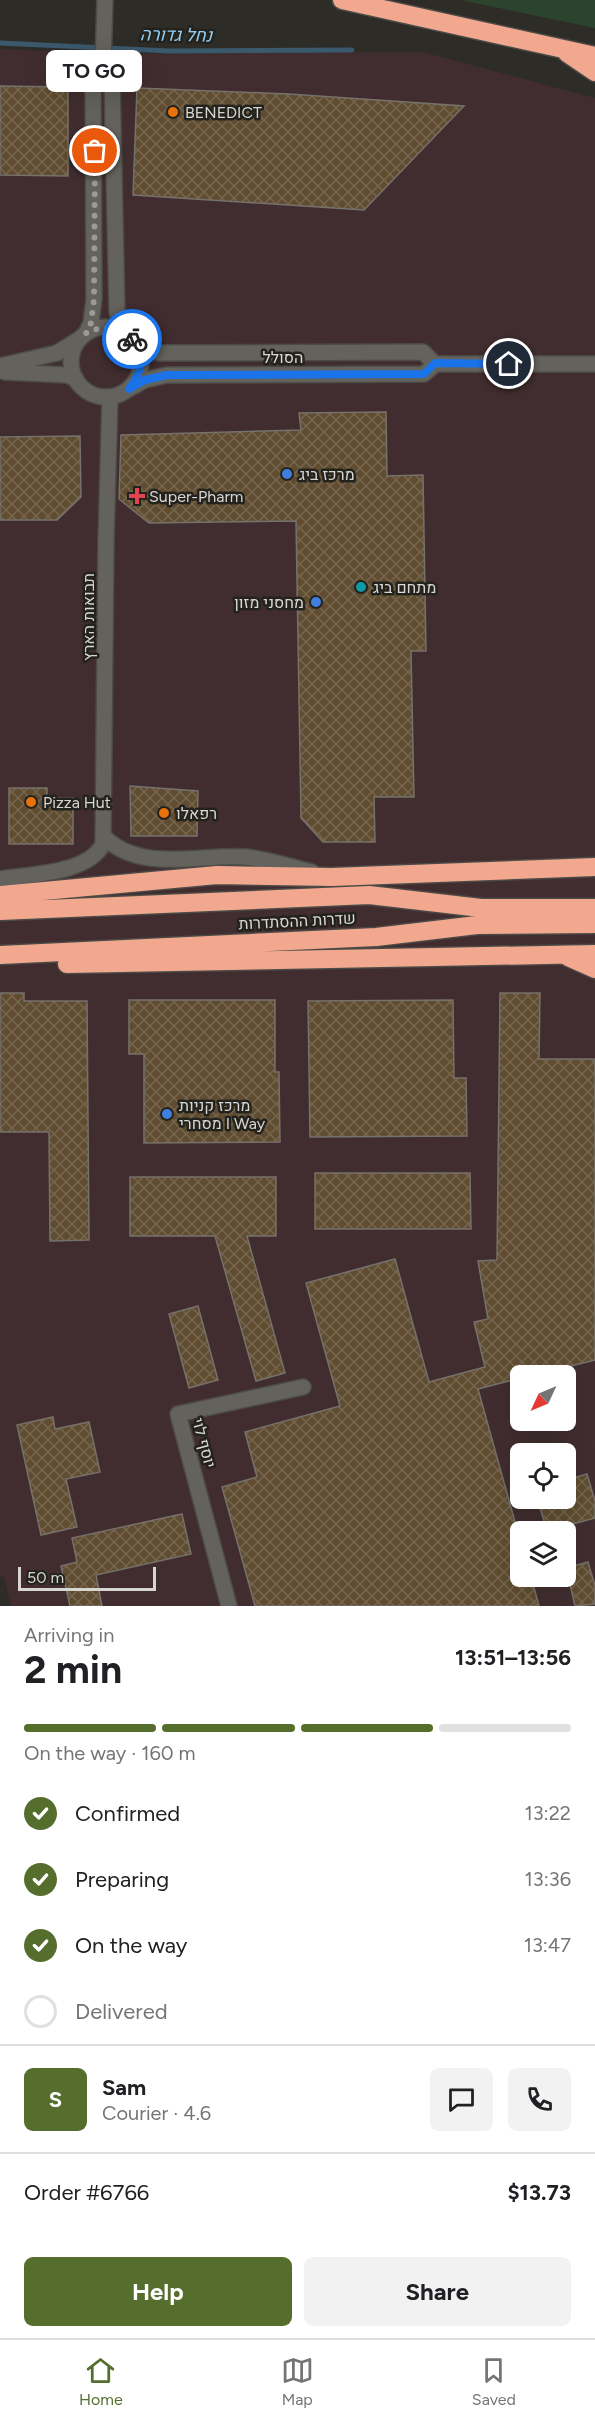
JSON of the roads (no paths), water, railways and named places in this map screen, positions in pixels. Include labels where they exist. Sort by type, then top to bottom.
[{"type":"highway","points":[[342,0],[595,56]]},
{"type":"highway","points":[[556,46],[595,72]]},
{"type":"highway","points":[[574,868],[585,864],[595,854]]},
{"type":"highway","points":[[0,895],[217,875],[332,877],[595,867]]},
{"type":"highway","name":"שדרות ההסתדרות","points":[[0,910],[369,896],[481,908],[595,908]]},
{"type":"highway","name":"שדרות ההסתדרות","points":[[0,956],[376,937],[477,925],[595,924]]},
{"type":"highway","points":[[557,954],[595,969]]},
{"type":"highway","points":[[0,963],[6,965],[595,954]]},
{"type":"street","points":[[76,379],[71,360],[91,323],[94,299],[93,79],[103,60],[105,0]]},
{"type":"street","points":[[0,368],[5,372],[67,375],[76,379],[90,393],[110,397],[129,389],[140,372],[139,351],[120,324],[117,312],[112,79],[103,60]]},
{"type":"street","points":[[0,368],[57,353],[82,337],[105,327],[116,329],[130,338]]},
{"type":"street","name":"הסולל","points":[[130,338],[159,354],[423,352],[435,363],[595,364]]},
{"type":"street","name":"הסולל","points":[[129,389],[145,380],[167,375],[424,374],[435,363]]},
{"type":"street","name":"תבואות הארץ","points":[[104,837],[106,540],[110,397]]},
{"type":"street","points":[[0,879],[60,870],[86,862],[97,854],[104,837],[124,852],[147,858],[244,857],[332,877]]},
{"type":"street","name":"יוסף לוי","points":[[229,1606],[178,1414],[303,1387]]},
{"type":"waterway","name":"נחל גדורה","points":[[0,43],[169,51],[352,50]]},
{"type":"place","name":"BENEDICT","points":[[173,112]]},
{"type":"place","name":"TO GO","points":[[95,151]]},
{"type":"place","name":"מרכז ביג","points":[[287,474]]},
{"type":"place","name":"Super-Pharm","points":[[137,496]]},
{"type":"place","name":"מתחם ביג","points":[[361,587]]},
{"type":"place","name":"מחסני מזון","points":[[316,602]]},
{"type":"place","name":"Pizza Hut","points":[[31,802]]},
{"type":"place","name":"רפאלו","points":[[164,813]]},
{"type":"place","name":"מרכז קניות מסחרי I Way","points":[[167,1114]]}]
